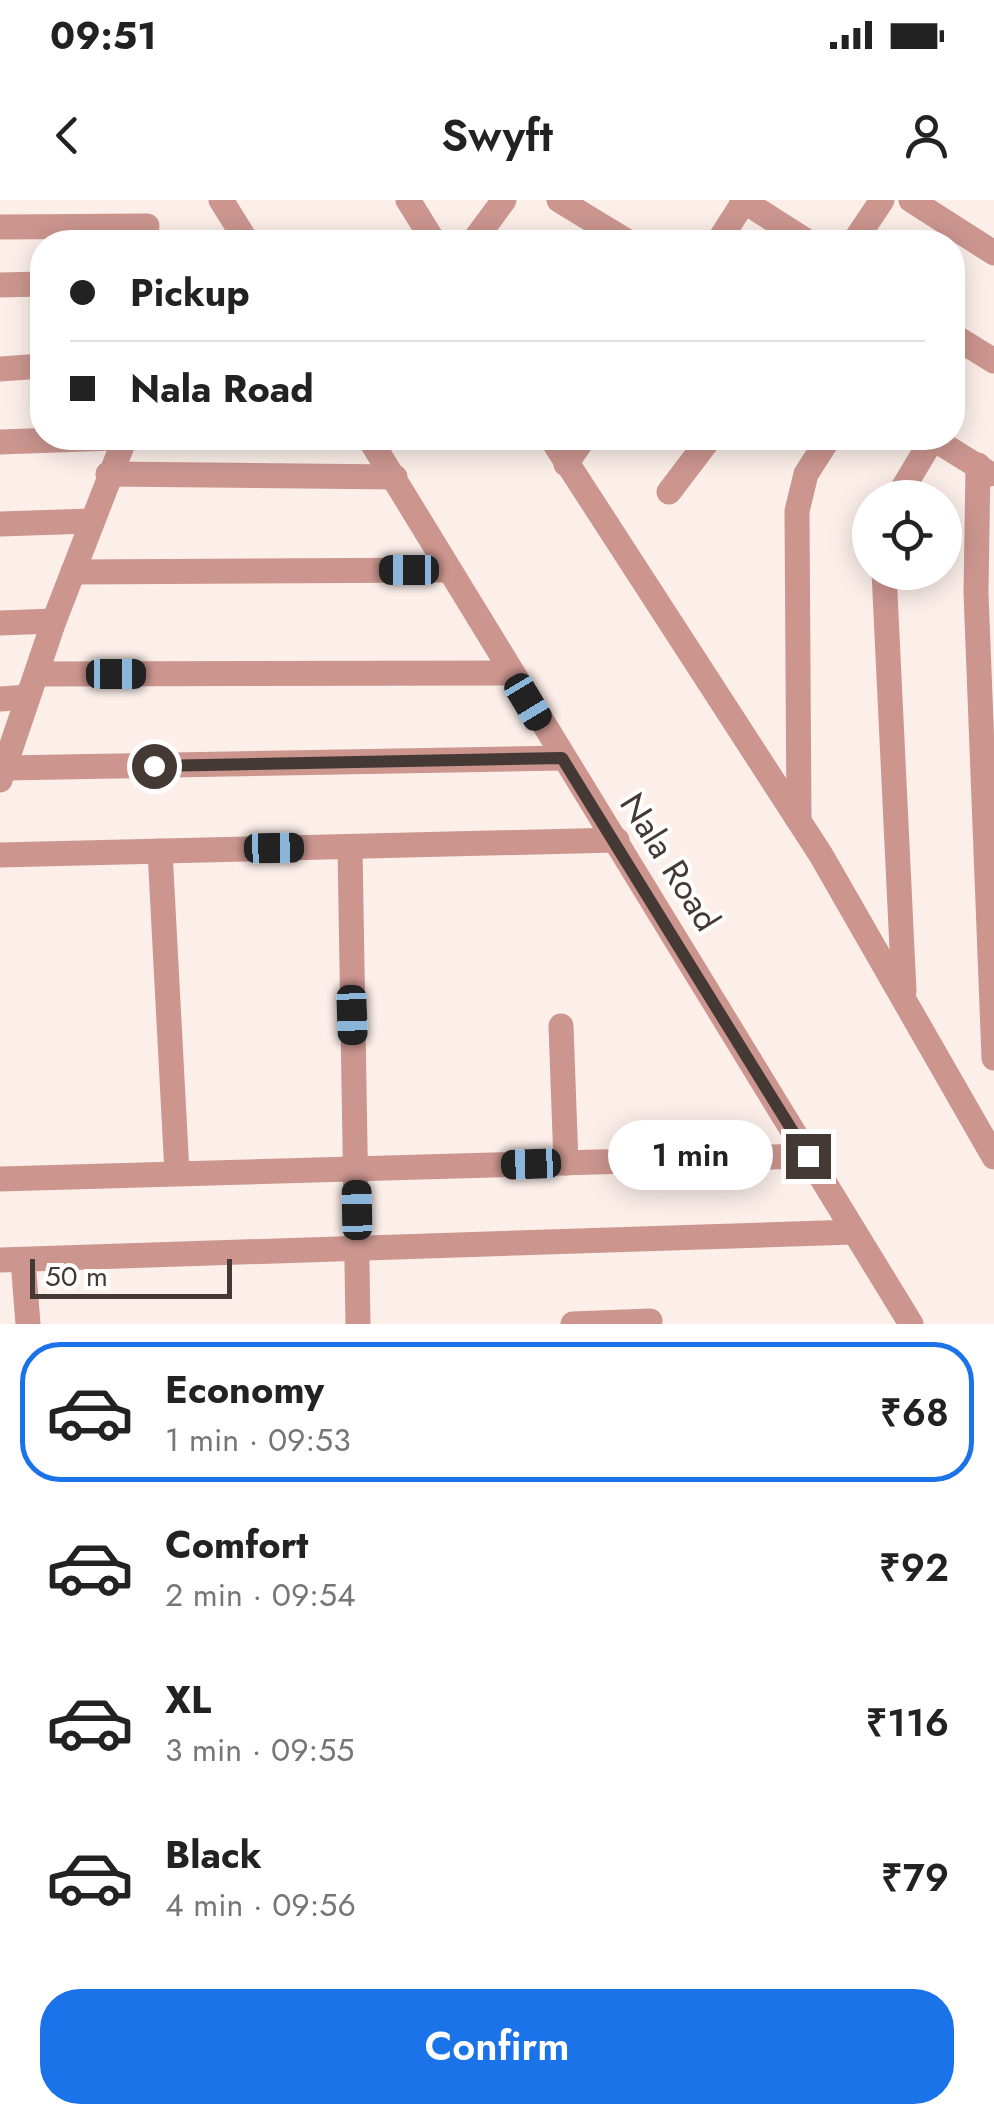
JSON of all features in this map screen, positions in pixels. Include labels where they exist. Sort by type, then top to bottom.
[{"type":"street","points":[[221,200],[240,230]]},
{"type":"street","points":[[408,200],[427,230]]},
{"type":"street","points":[[482,230],[504,200]]},
{"type":"street","points":[[560,200],[593,230]]},
{"type":"street","points":[[725,230],[744,200],[790,230]]},
{"type":"street","points":[[862,230],[882,200]]},
{"type":"street","points":[[911,200],[957,230]]},
{"type":"street","points":[[0,228],[146,223]]},
{"type":"street","points":[[965,235],[994,254]]},
{"type":"street","points":[[0,284],[30,284]]},
{"type":"street","points":[[965,343],[994,361]]},
{"type":"street","points":[[0,369],[30,367]]},
{"type":"street","points":[[0,442],[30,441]]},
{"type":"street","points":[[119,450],[54,621],[2,774],[562,758]]},
{"type":"street","name":"Nala Road","points":[[377,450],[446,570],[617,840],[911,1324]]},
{"type":"street","points":[[558,450],[799,822],[904,996],[994,1157]]},
{"type":"street","points":[[566,464],[576,450]]},
{"type":"street","points":[[670,492],[701,450]]},
{"type":"street","points":[[799,822],[797,511],[806,474],[821,450]]},
{"type":"street","points":[[908,480],[925,450]]},
{"type":"street","points":[[952,450],[986,471],[976,593],[994,1058]]},
{"type":"street","points":[[108,474],[396,477]]},
{"type":"street","points":[[0,524],[91,521]]},
{"type":"street","points":[[74,572],[446,570]]},
{"type":"street","points":[[885,590],[904,996]]},
{"type":"street","points":[[0,623],[54,621]]},
{"type":"street","points":[[0,700],[32,686],[510,673]]},
{"type":"street","points":[[0,855],[617,840]]},
{"type":"street","points":[[350,847],[358,1324]]},
{"type":"street","points":[[160,851],[177,1172]]},
{"type":"street","points":[[562,1026],[566,1163]]},
{"type":"street","points":[[0,1179],[808,1156]]},
{"type":"street","points":[[28,1324],[12,1260],[854,1232]]},
{"type":"street","points":[[573,1324],[650,1321]]},
{"type":"route","points":[[154,766],[562,758],[617,840],[808,1156]]}]
